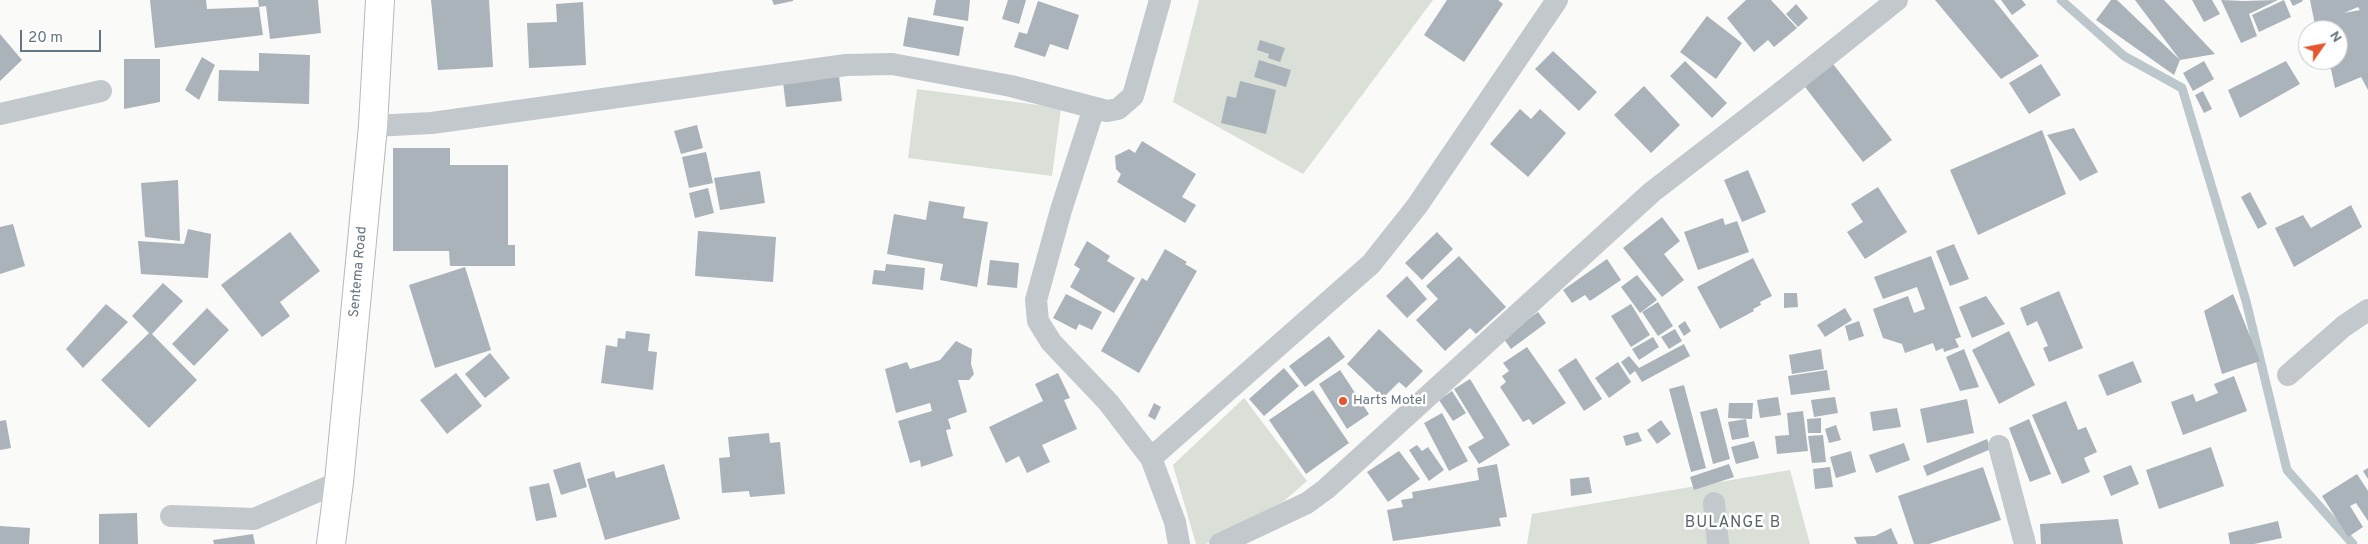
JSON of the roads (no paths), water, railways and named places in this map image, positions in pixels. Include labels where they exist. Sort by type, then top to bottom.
[{"type":"main road","name":"Sentema Road","points":[[331,544],[339,482],[373,126],[380,0]]},
{"type":"street","points":[[373,126],[432,123],[855,65],[901,66],[1011,86],[1107,111],[1118,110],[1133,96],[1160,0]]},
{"type":"street","points":[[1151,458],[1371,264],[1417,206],[1557,0]]},
{"type":"street","points":[[1220,544],[1307,503],[1326,489],[1652,192],[1897,0]]},
{"type":"street","points":[[0,114],[101,91]]},
{"type":"street","points":[[1094,108],[1060,210],[1036,300],[1038,321],[1051,342],[1108,402],[1151,458],[1174,522],[1179,544]]},
{"type":"street","points":[[2288,374],[2344,326],[2368,310]]},
{"type":"street","points":[[1999,446],[2025,544]]},
{"type":"street","points":[[171,516],[254,519],[339,482]]},
{"type":"street","points":[[1714,503],[1718,544]]},
{"type":"waterway","points":[[2061,0],[2124,56],[2182,88],[2246,301],[2287,470],[2353,544]]},
{"type":"place","name":"Harts Motel","points":[[1343,401]]},
{"type":"district","name":"BULANGE B","points":[[1733,524]]}]
